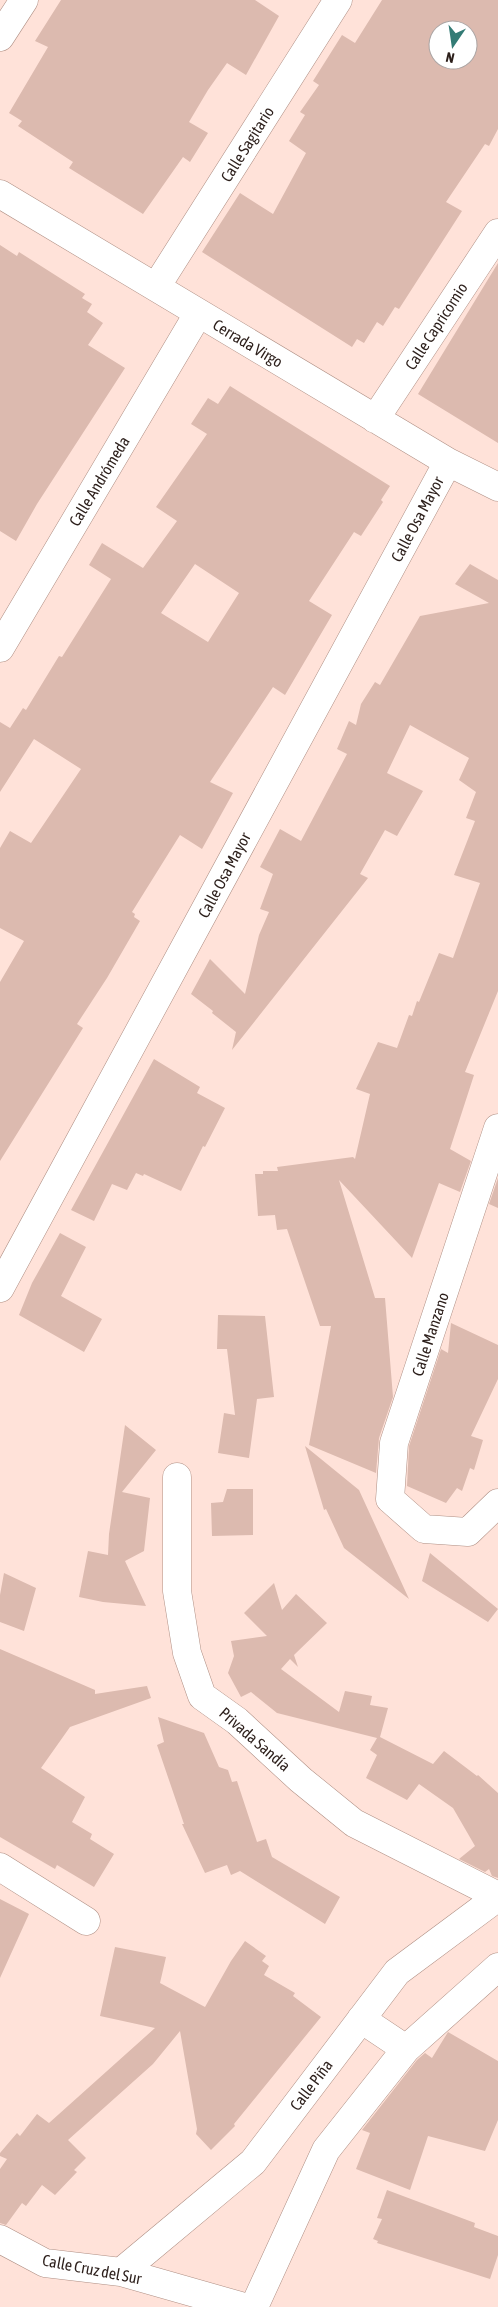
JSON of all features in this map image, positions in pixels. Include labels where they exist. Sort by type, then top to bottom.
[{"type":"street","points":[[0,37],[24,0]]},
{"type":"street","name":"Calle Sagitario","points":[[156,287],[338,0]]},
{"type":"street","name":"Cerrada Virgo","points":[[0,194],[448,462],[498,487]]},
{"type":"street","name":"Calle Capricornio","points":[[375,419],[498,233]]},
{"type":"street","name":"Calle Andrómeda","points":[[0,648],[198,314]]},
{"type":"street","name":"Calle Osa Mayor","points":[[0,1288],[448,462]]},
{"type":"street","name":"Calle Manzano","points":[[498,1128],[394,1442],[390,1499],[424,1529],[468,1532],[498,1503]]},
{"type":"street","name":"Privada Sandía","points":[[176,1477],[177,1591],[187,1653],[202,1696],[237,1721],[301,1780],[354,1823],[498,1897]]},
{"type":"street","points":[[0,1867],[86,1921]]},
{"type":"street","name":"Calle Piña","points":[[121,2272],[253,2162],[397,1972],[498,1897]]},
{"type":"street","points":[[254,2307],[326,2150],[406,2049],[498,1967]]},
{"type":"street","points":[[362,2019],[406,2049]]},
{"type":"street","name":"Calle Cruz del Sur","points":[[0,2239],[45,2263],[121,2272],[244,2307]]},
{"type":"building","points":[[61,0],[255,0],[279,16],[246,75],[227,63],[208,90],[189,122],[208,133],[190,162],[183,157],[143,214],[69,168],[73,162],[18,126],[22,121],[9,113],[48,47],[35,41]]},
{"type":"building","points":[[382,0],[498,0],[498,129],[489,146],[485,144],[446,202],[462,211],[399,309],[395,307],[383,326],[377,322],[364,343],[357,339],[352,347],[202,252],[240,193],[273,214],[306,153],[289,141],[305,115],[300,112],[319,85],[313,81],[342,35],[355,43]]},
{"type":"building","points":[[0,245],[17,256],[19,252],[85,294],[82,298],[92,304],[87,312],[103,323],[88,345],[125,368],[37,504],[16,541],[0,531]]},
{"type":"building","points":[[498,263],[498,443],[418,394]]},
{"type":"building","points":[[230,386],[390,486],[381,500],[383,502],[361,536],[354,532],[309,601],[332,615],[285,695],[273,687],[210,782],[233,793],[202,849],[180,835],[132,912],[135,914],[134,917],[140,921],[107,978],[77,1024],[83,1028],[0,1161],[0,982],[24,941],[0,928],[0,848],[10,831],[31,843],[81,769],[34,739],[0,792],[0,722],[10,728],[23,708],[26,710],[59,656],[62,657],[111,579],[89,565],[102,543],[143,568],[177,521],[156,507],[207,434],[191,424],[208,398],[218,404]],"holes":[[[195,564],[239,593],[208,642],[161,613]]]},
{"type":"building","points":[[470,564],[498,580],[498,991],[465,1072],[474,1075],[450,1149],[471,1161],[460,1192],[439,1183],[412,1258],[339,1180],[375,1298],[385,1298],[393,1397],[379,1438],[376,1473],[309,1445],[331,1326],[320,1326],[287,1229],[277,1230],[275,1215],[258,1216],[255,1174],[263,1174],[263,1171],[278,1171],[277,1167],[353,1157],[355,1159],[370,1094],[356,1089],[378,1042],[397,1048],[409,1015],[412,1016],[417,1001],[419,1002],[439,953],[453,958],[480,883],[454,875],[475,821],[466,818],[476,792],[459,780],[469,758],[410,725],[387,773],[423,791],[397,836],[385,830],[360,874],[368,878],[232,1050],[236,1032],[191,994],[210,959],[245,994],[259,935],[269,912],[260,909],[273,874],[260,867],[280,829],[301,841],[347,754],[337,749],[349,721],[356,725],[361,704],[375,682],[380,685],[420,616],[489,603],[455,584]]},
{"type":"building","points":[[154,1059],[200,1087],[197,1093],[225,1108],[205,1147],[203,1146],[181,1191],[144,1174],[143,1176],[136,1173],[127,1190],[112,1184],[94,1221],[71,1210]]},
{"type":"building","points":[[498,1178],[498,1208],[489,1204]]},
{"type":"building","points":[[60,1233],[86,1247],[61,1296],[102,1319],[84,1352],[19,1315],[32,1283]]},
{"type":"building","points":[[218,1315],[265,1316],[274,1397],[257,1399],[249,1458],[218,1453],[224,1413],[235,1415],[227,1349],[217,1349]]},
{"type":"building","points":[[451,1323],[498,1345],[498,1379],[471,1436],[483,1440],[474,1470],[470,1468],[462,1491],[457,1488],[446,1503],[407,1486],[409,1446],[441,1349],[448,1353]]},
{"type":"building","points":[[125,1425],[156,1450],[122,1492],[150,1498],[144,1551],[125,1561],[146,1606],[103,1602],[79,1597],[88,1551],[108,1555],[109,1534]]},
{"type":"building","points":[[305,1446],[359,1490],[409,1599],[344,1548],[326,1509],[324,1510]]},
{"type":"building","points":[[227,1489],[253,1489],[253,1535],[212,1536],[211,1503],[223,1502]]},
{"type":"building","points":[[430,1553],[498,1609],[488,1622],[422,1581]]},
{"type":"building","points":[[4,1573],[36,1588],[24,1631],[0,1622],[0,1595]]},
{"type":"building","points":[[274,1583],[282,1610],[296,1594],[327,1623],[294,1655],[298,1667],[290,1659],[281,1669],[339,1712],[345,1691],[372,1696],[370,1705],[388,1708],[380,1737],[433,1764],[444,1751],[478,1775],[498,1793],[498,1878],[492,1876],[489,1869],[485,1872],[459,1859],[475,1846],[453,1808],[419,1784],[407,1800],[366,1778],[377,1755],[370,1750],[377,1738],[277,1713],[251,1692],[241,1697],[228,1673],[234,1656],[231,1641],[267,1636],[244,1613]]},
{"type":"building","points":[[0,1649],[95,1690],[95,1694],[147,1686],[151,1698],[70,1727],[41,1768],[85,1797],[72,1822],[92,1834],[90,1839],[114,1854],[94,1887],[57,1865],[55,1869],[0,1837]]},
{"type":"building","points":[[158,1717],[204,1733],[219,1767],[228,1770],[232,1782],[237,1781],[257,1842],[266,1839],[272,1857],[340,1897],[325,1924],[240,1871],[231,1875],[227,1865],[205,1873],[182,1824],[184,1824],[157,1745],[164,1742]]},
{"type":"building","points":[[0,1899],[29,1914],[0,1978]]},
{"type":"building","points":[[245,1941],[266,1956],[262,1961],[269,1966],[264,1975],[295,1993],[293,1996],[321,2017],[234,2124],[235,2126],[211,2150],[196,2134],[197,2129],[180,2031],[153,2064],[68,2140],[86,2158],[74,2170],[77,2172],[55,2195],[42,2185],[26,2206],[22,2203],[6,2225],[0,2223],[0,2169],[7,2159],[0,2156],[0,2153],[17,2133],[20,2136],[37,2114],[49,2123],[155,2028],[100,2016],[115,1947],[166,1957],[160,1983],[205,2007],[231,1961]]},
{"type":"building","points":[[448,2032],[498,2061],[498,2120],[485,2151],[428,2136],[410,2190],[356,2169],[370,2133],[362,2130],[417,2060],[425,2053],[432,2058]]},
{"type":"building","points":[[387,2190],[475,2223],[474,2227],[498,2236],[498,2255],[490,2279],[377,2243],[378,2241],[373,2239],[382,2219],[377,2218]]}]
